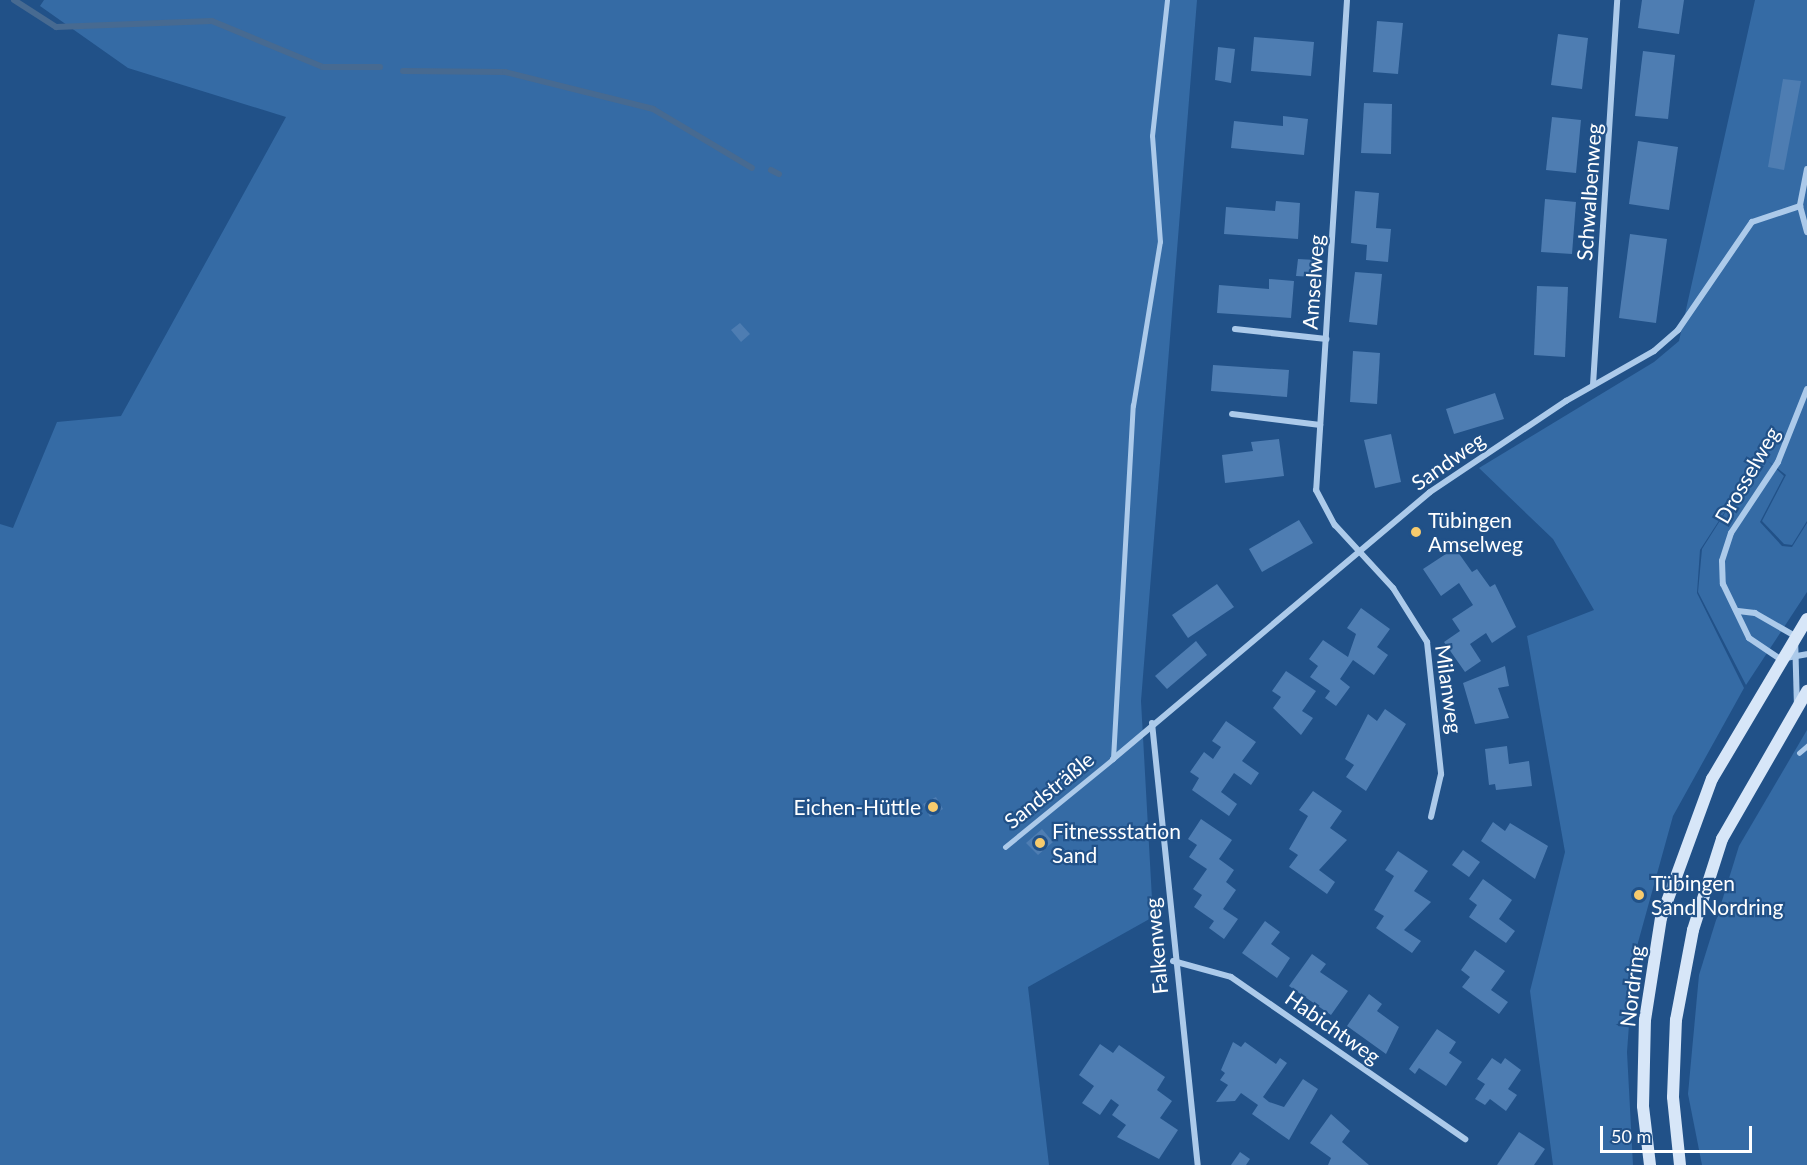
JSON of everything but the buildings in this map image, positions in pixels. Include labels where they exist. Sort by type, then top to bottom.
[{"type":"street","name":"Amselweg","points":[[1347,0],[1316,490],[1335,525],[1360,552]]},
{"type":"street","name":"Schwalbenweg","points":[[1593,385],[1617,0]]},
{"type":"street","points":[[1807,169],[1800,206],[1807,232]]},
{"type":"street","name":"Sandweg","points":[[1113,759],[1152,723],[1430,492],[1593,385],[1639,361],[1678,330],[1752,222],[1800,206]]},
{"type":"street","points":[[1235,329],[1326,339]]},
{"type":"street","name":"Drosselweg","points":[[1780,659],[1749,638],[1738,611],[1723,585],[1722,561],[1731,533],[1778,462],[1807,389]]},
{"type":"street","points":[[1232,414],[1320,425]]},
{"type":"street","name":"Milanweg","points":[[1360,552],[1409,609],[1427,642],[1441,774],[1431,817]]},
{"type":"street","points":[[1738,611],[1755,613],[1795,636],[1797,707]]},
{"type":"street","name":"Nordring","points":[[1650,1165],[1643,1106],[1645,1020],[1661,918],[1712,778],[1780,659],[1807,619]]},
{"type":"street","points":[[1780,659],[1807,654]]},
{"type":"street","points":[[1680,1165],[1674,1064],[1692,930],[1722,839],[1807,691]]},
{"type":"street","name":"Falkenweg","points":[[1152,723],[1173,961],[1197,1165]]},
{"type":"street","name":"Habichtweg","points":[[1173,961],[1231,977],[1466,1139]]},
{"type":"lane","points":[[1113,759],[1133,406],[1160,242],[1152,136],[1167,0]]},
{"type":"lane","points":[[1799,753],[1807,746]]},
{"type":"lane","name":"Sandsträßle","points":[[1005,847],[1113,759]]},
{"type":"shaded area","points":[[44,0],[1197,0],[1141,701],[1153,917],[1028,987],[1049,1165],[0,1165],[0,524],[13,528],[57,422],[121,416],[286,117],[128,68],[40,6]]},
{"type":"shaded area","points":[[1755,0],[1807,0],[1807,521],[1792,545],[1784,544],[1762,521],[1786,475],[1768,461],[1784,476],[1760,522],[1782,546],[1792,547],[1807,523],[1807,592],[1746,685],[1698,592],[1702,549],[1761,456],[1700,550],[1697,593],[1744,688],[1673,816],[1634,957],[1627,1052],[1633,1165],[1553,1165],[1530,991],[1565,852],[1527,636],[1594,610],[1553,539],[1479,468],[1654,362],[1679,341]]},
{"type":"shaded area","points":[[1807,730],[1807,1165],[1702,1165],[1688,1094],[1699,975],[1739,846]]},
{"type":"waterway","points":[[14,0],[56,27],[212,21],[323,67],[380,67]]},
{"type":"waterway","points":[[403,71],[505,72],[653,109],[752,168]]},
{"type":"waterway","points":[[771,170],[779,174]]},
{"type":"place","name":"Tübingen Amselweg","points":[[1416,532]]},
{"type":"place","name":"Eichen-Hüttle","points":[[933,807]]},
{"type":"place","name":"Fitnessstation Sand","points":[[1040,843]]},
{"type":"place","name":"Tübingen Sand Nordring","points":[[1639,895]]}]
